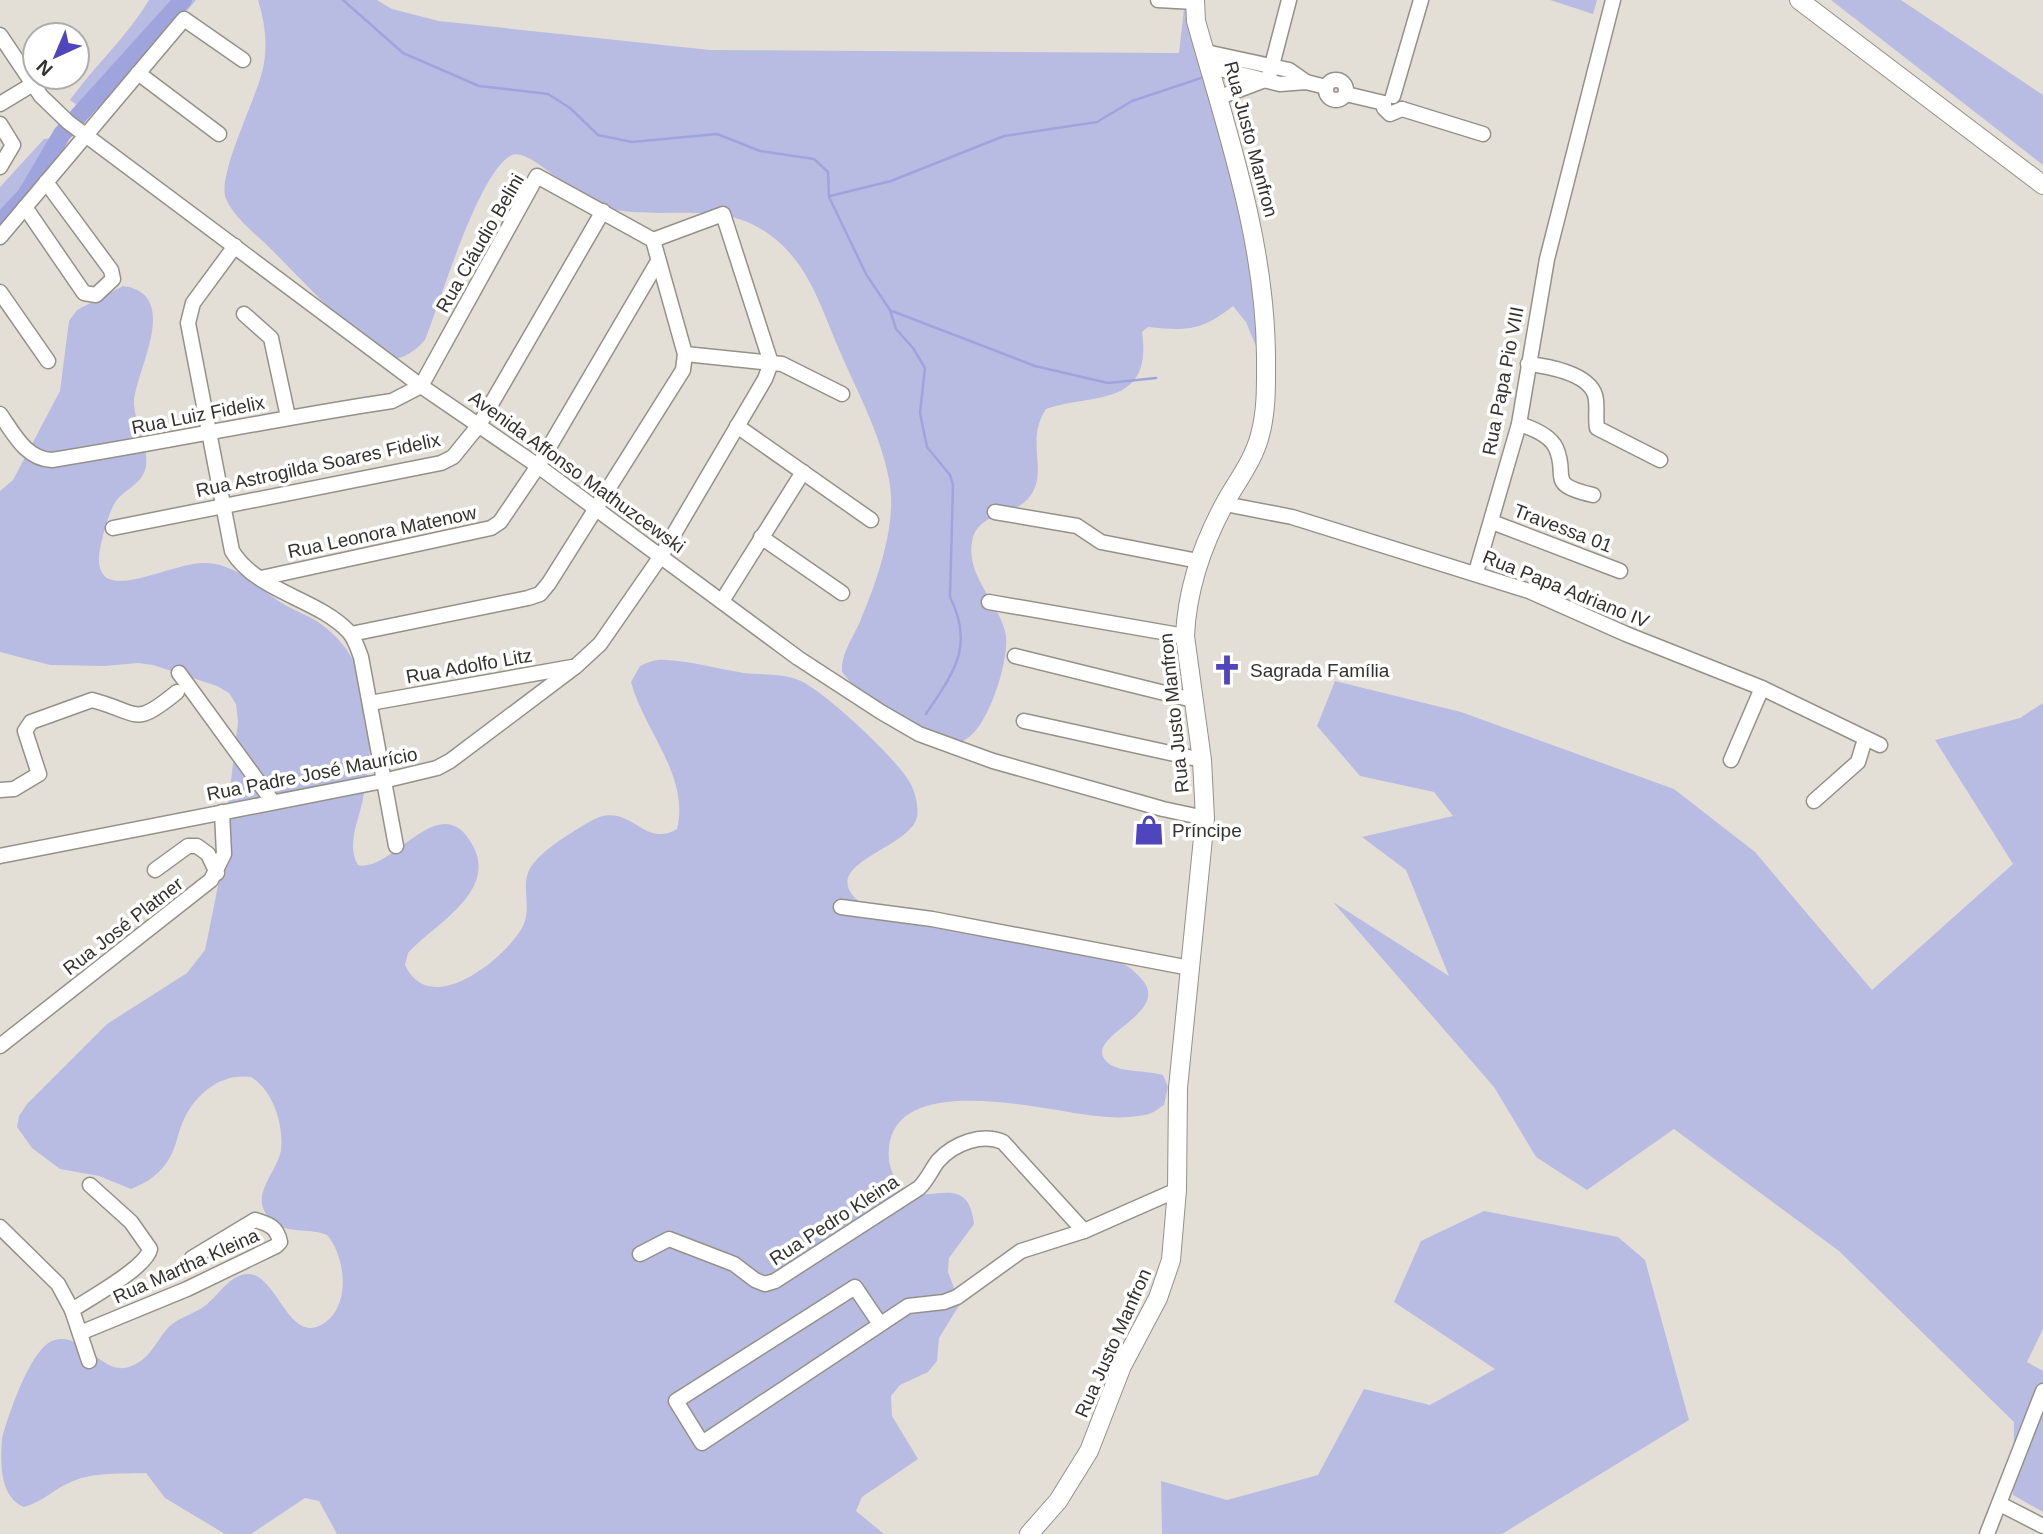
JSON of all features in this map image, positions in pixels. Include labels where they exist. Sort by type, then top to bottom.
[{"type":"main road","points":[[1800,0],[2043,185]]},
{"type":"main road","name":"Rua Justo Manfron","points":[[1029,1534],[1073,1481],[1122,1366],[1166,1279],[1177,1191],[1178,1088],[1205,818],[1202,761],[1185,636],[1188,598],[1198,561],[1224,504],[1260,437],[1266,405],[1266,351],[1256,238],[1220,97],[1196,21],[1195,1]]},
{"type":"street","points":[[1158,0],[1195,1]]},
{"type":"street","points":[[1267,80],[1289,0]]},
{"type":"street","points":[[1389,99],[1421,0]]},
{"type":"street","name":"Rua Papa Pio VIII","points":[[1476,572],[1518,424],[1542,281],[1613,0]]},
{"type":"street","points":[[0,237],[184,19],[243,60]]},
{"type":"street","name":"Avenida Affonso Mathuzcewski","points":[[0,35],[21,67]]},
{"type":"street","points":[[1209,59],[1272,65],[1295,73],[1306,82]]},
{"type":"street","points":[[1209,59],[1267,80],[1290,85],[1306,82],[1326,87],[1332,80],[1339,80],[1346,87],[1346,94],[1401,100],[1402,109],[1483,134]]},
{"type":"street","points":[[138,73],[219,134]]},
{"type":"street","points":[[1220,97],[1267,80]]},
{"type":"street","points":[[0,104],[23,91]]},
{"type":"street","name":"Avenida Affonso Mathuzcewski","points":[[38,91],[51,108],[85,135],[421,386],[538,466],[798,658],[919,734],[993,761],[1163,809],[1205,818]]},
{"type":"street","points":[[0,124],[13,145],[0,167]]},
{"type":"street","name":"Rua Cláudio Belini","points":[[421,386],[537,176],[653,240]]},
{"type":"street","points":[[25,207],[84,293],[96,295],[109,286],[113,279],[111,270],[46,182]]},
{"type":"street","name":"Rua Astrogilda Soares Fidelix","points":[[113,528],[441,463],[453,457],[479,425],[603,211]]},
{"type":"street","points":[[351,634],[540,594],[597,510],[683,370],[685,354],[657,263],[653,240],[723,214],[771,363]]},
{"type":"street","points":[[235,246],[189,312],[188,323],[232,551],[244,566],[261,578],[335,620],[351,634],[361,657],[396,846]]},
{"type":"street","name":"Rua Leonora Matenow","points":[[261,578],[491,528],[500,522],[538,466],[657,263]]},
{"type":"street","points":[[0,292],[48,361]]},
{"type":"street","points":[[244,314],[271,338],[288,416]]},
{"type":"street","points":[[685,354],[790,366],[842,394]]},
{"type":"street","name":"Rua Padre José Maurício","points":[[0,856],[383,780],[437,768],[450,761],[575,667],[600,644],[661,555],[765,379],[771,363]]},
{"type":"street","points":[[1528,364],[1561,369],[1591,388],[1596,396],[1597,428],[1660,460]]},
{"type":"street","name":"Rua Luiz Fidelix","points":[[0,414],[27,451],[38,460],[52,460],[210,434],[288,416],[392,401],[421,386]]},
{"type":"street","points":[[1518,424],[1546,437],[1556,447],[1558,474],[1564,483],[1573,490],[1593,495]]},
{"type":"street","points":[[737,425],[871,520]]},
{"type":"street","points":[[722,601],[803,472]]},
{"type":"street","name":"Rua Papa Adriano IV","points":[[1224,504],[1292,517],[1389,549],[1476,572],[1762,688],[1880,745]]},
{"type":"street","points":[[995,512],[1077,526],[1101,542],[1198,561]]},
{"type":"street","name":"Travessa 01","points":[[1492,522],[1620,571]]},
{"type":"street","points":[[761,537],[842,593]]},
{"type":"street","points":[[989,603],[1185,636]]},
{"type":"street","points":[[1015,656],[1193,700]]},
{"type":"street","name":"Rua Adolfo Litz","points":[[370,703],[575,667]]},
{"type":"street","points":[[179,673],[273,802]]},
{"type":"street","points":[[1731,760],[1762,688]]},
{"type":"street","points":[[0,790],[14,789],[39,774],[25,730],[30,722],[92,699],[136,716],[145,716],[177,692]]},
{"type":"street","points":[[1024,721],[1202,761]]},
{"type":"street","points":[[1814,801],[1858,762],[1865,739]]},
{"type":"street","points":[[217,873],[225,840],[222,812]]},
{"type":"street","points":[[155,870],[188,846],[197,846],[208,854],[217,873]]},
{"type":"street","name":"Rua José Platner","points":[[0,1046],[195,896],[217,873]]},
{"type":"street","points":[[841,907],[946,922],[1190,968]]},
{"type":"street","name":"Rua Pedro Kleina","points":[[640,1254],[669,1239],[734,1264],[765,1284],[775,1281],[919,1188],[939,1159],[977,1136],[1003,1142],[1084,1231]]},
{"type":"street","points":[[72,1310],[135,1267],[148,1256],[150,1249],[131,1222],[90,1185]]},
{"type":"street","points":[[880,1324],[855,1287],[676,1401],[702,1443],[908,1306],[944,1302],[957,1297],[1015,1255],[1084,1231],[1177,1191]]},
{"type":"street","name":"Rua Martha Kleina","points":[[80,1333],[178,1293],[276,1246],[280,1242],[278,1233],[269,1224],[255,1220],[192,1258]]},
{"type":"street","points":[[0,1227],[58,1284],[72,1310],[89,1361]]},
{"type":"street","points":[[1987,1534],[2043,1391]]},
{"type":"street","points":[[2000,1504],[2043,1527]]},
{"type":"shaded area","points":[[149,0],[196,0],[105,107],[81,108],[70,100],[77,91],[91,91],[91,74]]},
{"type":"shaded area","points":[[258,0],[377,0],[392,9],[439,21],[710,50],[1179,53],[1185,0],[1241,218],[1255,307],[1258,351],[1246,322],[1233,306],[1203,325],[1183,329],[1148,327],[1142,332],[1143,356],[1138,374],[1129,386],[1100,398],[1046,409],[1037,432],[1038,476],[1031,495],[1016,508],[981,524],[972,542],[974,567],[998,613],[1006,636],[1004,662],[995,694],[981,724],[972,735],[956,743],[937,739],[857,690],[842,672],[846,651],[867,604],[884,554],[890,518],[890,485],[868,414],[807,277],[788,251],[757,226],[742,220],[706,214],[632,212],[595,205],[530,158],[512,155],[499,166],[474,210],[425,340],[400,358],[385,356],[359,338],[241,220],[226,199],[224,188],[232,155],[265,59],[265,34]]},
{"type":"shaded area","points":[[1550,0],[1597,0],[1593,14]]},
{"type":"shaded area","points":[[1831,0],[1901,0],[2043,95],[2043,165]]},
{"type":"shaded area","points":[[59,137],[64,145],[62,154],[0,244],[0,187],[44,139]]},
{"type":"shaded area","points":[[123,286],[141,292],[150,304],[153,319],[134,404],[146,450],[146,466],[138,482],[116,501],[110,513],[100,548],[101,572],[109,579],[118,581],[196,563],[218,564],[238,573],[285,605],[318,622],[337,638],[352,658],[362,679],[370,725],[367,775],[353,841],[358,865],[371,864],[432,827],[446,824],[460,829],[473,846],[478,863],[477,878],[470,893],[408,953],[405,965],[417,980],[432,987],[449,985],[485,967],[501,953],[514,939],[526,918],[527,878],[533,864],[552,846],[589,822],[603,816],[615,816],[654,833],[665,834],[677,829],[679,809],[672,772],[631,682],[640,666],[662,660],[744,673],[780,675],[801,681],[843,712],[901,770],[915,794],[917,817],[911,828],[901,837],[851,872],[848,882],[851,893],[865,905],[917,924],[1083,950],[1123,964],[1144,982],[1148,994],[1145,1005],[1105,1044],[1102,1053],[1112,1066],[1163,1075],[1168,1087],[1164,1105],[1155,1111],[1139,1116],[1109,1117],[1012,1104],[945,1102],[918,1109],[898,1124],[889,1155],[893,1174],[900,1185],[910,1194],[959,1195],[971,1209],[974,1224],[949,1258],[948,1272],[960,1304],[939,1338],[937,1361],[928,1372],[900,1385],[891,1396],[892,1416],[918,1459],[862,1497],[856,1511],[884,1534],[337,1534],[319,1501],[305,1498],[251,1534],[225,1534],[165,1498],[146,1473],[82,1478],[24,1507],[10,1496],[3,1479],[2,1439],[28,1370],[44,1347],[52,1341],[73,1341],[109,1365],[129,1367],[146,1356],[170,1326],[206,1305],[236,1277],[248,1274],[258,1277],[267,1284],[291,1317],[300,1325],[310,1328],[321,1325],[331,1317],[342,1295],[342,1269],[327,1235],[284,1228],[271,1220],[264,1211],[263,1194],[281,1150],[281,1130],[271,1099],[251,1077],[230,1078],[204,1092],[185,1117],[174,1149],[162,1169],[131,1189],[99,1176],[60,1169],[32,1148],[17,1127],[19,1116],[27,1104],[107,1024],[187,973],[205,950],[219,881],[238,722],[236,704],[229,693],[217,686],[153,665],[50,665],[0,652],[0,491],[13,480],[60,391],[69,321],[77,310]]},
{"type":"shaded area","points":[[1335,681],[1461,712],[1674,789],[1755,852],[1872,990],[2013,864],[1935,740],[2020,718],[2043,703],[2043,1329],[2027,1362],[2043,1371],[2043,1512],[2013,1495],[2014,1422],[1839,1251],[1674,1129],[1587,1190],[1536,1157],[1494,1087],[1333,902],[1449,976],[1406,870],[1362,837],[1453,816],[1434,792],[1360,776],[1317,726]]},
{"type":"shaded area","points":[[1484,1211],[1618,1237],[1645,1260],[1689,1420],[1502,1534],[1162,1534],[1161,1481],[1227,1500],[1318,1475],[1364,1389],[1430,1405],[1495,1369],[1394,1302],[1421,1241]]},
{"type":"waterway","points":[[0,223],[26,195],[62,134],[183,0]]},
{"type":"waterway","points":[[343,0],[403,53],[479,86],[548,94],[570,108],[598,135],[632,142],[717,134],[760,151],[814,159],[828,172],[829,197],[866,274],[890,310],[896,329],[913,348],[925,368],[920,413],[927,447],[950,475],[953,485],[950,597],[961,631],[961,645],[952,672],[926,714]]},
{"type":"waterway","points":[[830,196],[891,181],[1004,136],[1097,122],[1132,101],[1204,77]]},
{"type":"waterway","points":[[892,311],[1035,366],[1108,383],[1156,378]]},
{"type":"place","name":"Sagrada Família","points":[[1227,670]]},
{"type":"place","name":"Príncipe","points":[[1149,830]]}]
